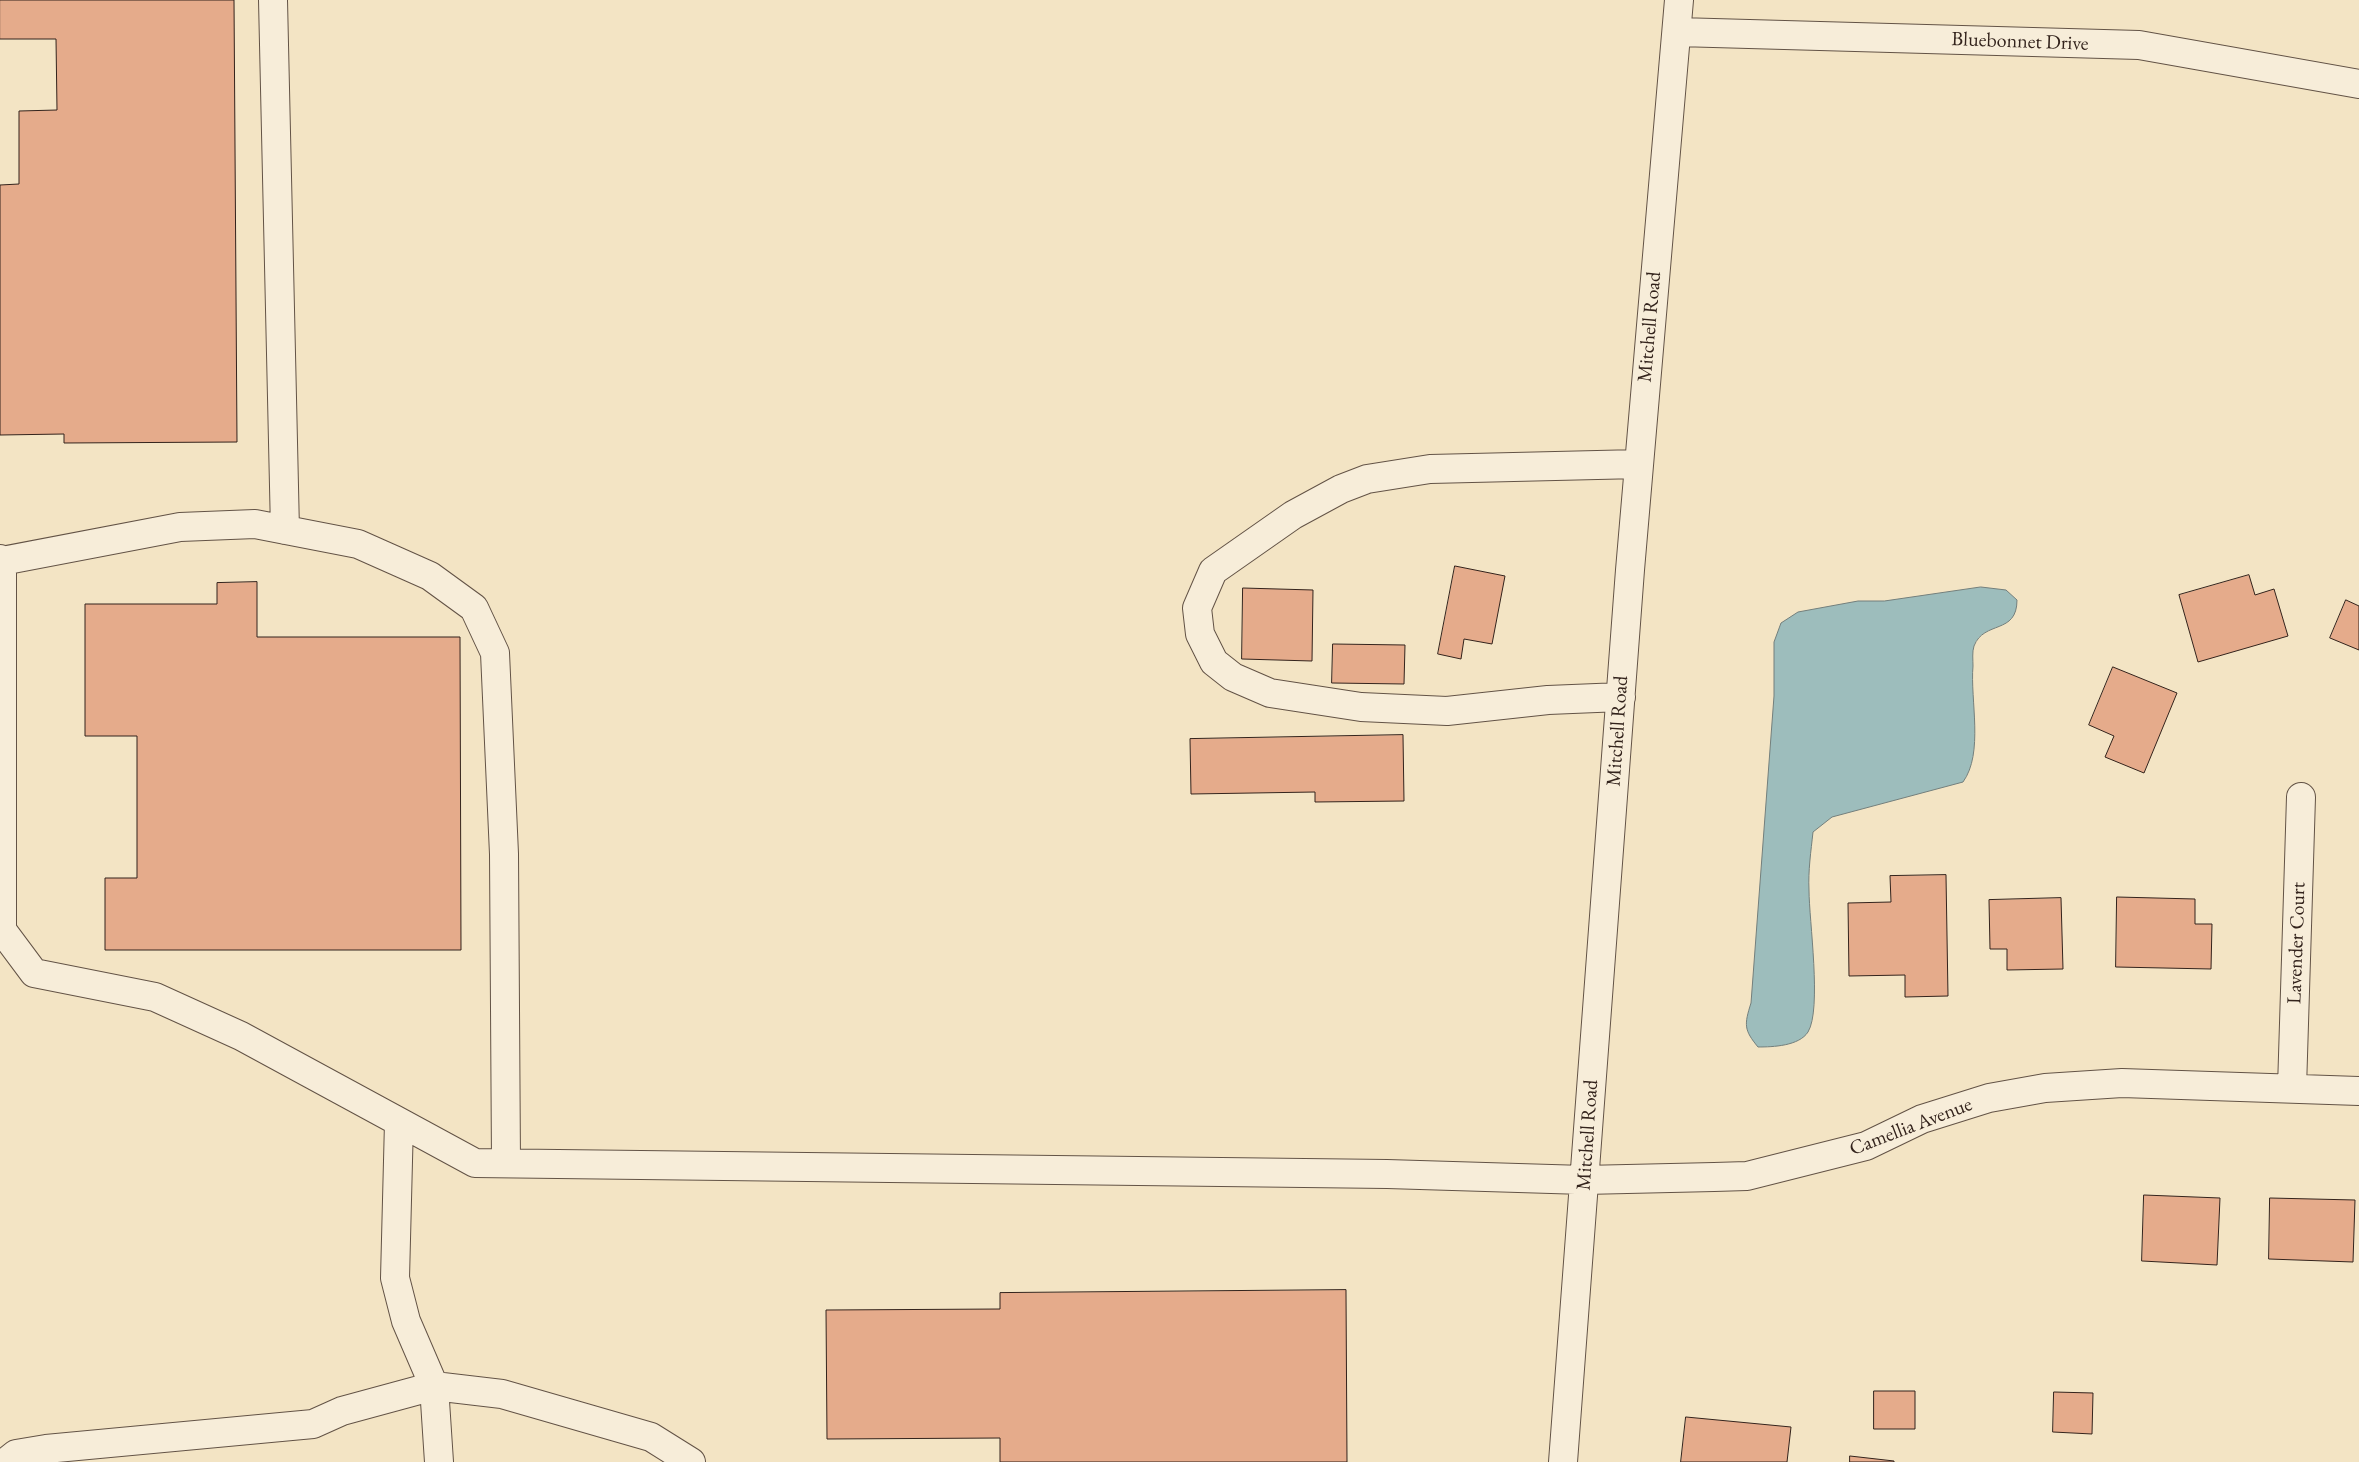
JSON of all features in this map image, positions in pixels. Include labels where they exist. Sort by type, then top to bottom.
[{"type":"street","points":[[273,0],[286,530]]},
{"type":"street","name":"Mitchell Road","points":[[1563,1462],[1639,464],[1660,208],[1678,32],[1679,0]]},
{"type":"street","name":"Bluebonnet Drive","points":[[1678,32],[2139,45],[2359,84]]},
{"type":"street","points":[[1621,697],[1548,700],[1447,711],[1361,707],[1270,693],[1233,677],[1214,662],[1200,634],[1197,608],[1213,571],[1292,515],[1340,490],[1367,479],[1430,469],[1639,464]]},
{"type":"street","points":[[1,560],[180,527],[255,524],[358,544],[430,576],[474,608],[495,653],[504,854],[506,1163]]},
{"type":"street","name":"Camellia Avenue","points":[[1,560],[2,930],[34,973],[156,997],[241,1036],[475,1163],[1387,1174],[1584,1180],[1747,1176],[1866,1146],[1922,1119],[1989,1098],[2045,1088],[2122,1083],[2359,1090]]},
{"type":"street","name":"Lavender Court","points":[[2292,1088],[2302,797]]},
{"type":"street","points":[[399,1122],[395,1278],[406,1320],[434,1386],[438,1462]]},
{"type":"street","points":[[6,1462],[16,1454],[46,1449],[313,1424],[342,1411],[434,1386],[502,1394],[651,1437],[691,1462]]},
{"type":"water","points":[[1981,587],[2006,590],[2017,600],[2016,611],[2012,618],[1985,633],[1974,646],[1975,742],[1969,770],[1963,782],[1832,817],[1813,832],[1809,883],[1814,964],[1812,1021],[1808,1032],[1799,1040],[1785,1045],[1758,1047],[1750,1036],[1746,1022],[1751,1003],[1774,696],[1774,642],[1781,623],[1798,612],[1858,601],[1884,601]]},
{"type":"building","points":[[0,0],[234,0],[237,442],[64,443],[64,434],[0,435],[0,185],[19,184],[19,111],[57,110],[56,39],[0,39]]},
{"type":"building","points":[[1455,566],[1505,576],[1492,644],[1464,639],[1461,659],[1438,654]]},
{"type":"building","points":[[2249,575],[2255,595],[2274,589],[2288,636],[2198,662],[2179,595]]},
{"type":"building","points":[[257,582],[257,637],[460,637],[461,950],[105,950],[105,878],[137,878],[137,736],[85,736],[85,604],[217,604],[217,583]]},
{"type":"building","points":[[1243,588],[1313,590],[1312,661],[1242,659]]},
{"type":"building","points":[[2346,600],[2359,606],[2359,650],[2330,638]]},
{"type":"building","points":[[1333,644],[1405,645],[1404,684],[1332,683]]},
{"type":"building","points":[[2113,667],[2177,693],[2144,773],[2105,757],[2114,736],[2089,725]]},
{"type":"building","points":[[1403,735],[1404,801],[1315,802],[1315,792],[1191,794],[1190,739]]},
{"type":"building","points":[[1946,875],[1948,996],[1905,997],[1905,975],[1849,976],[1848,903],[1891,902],[1890,876]]},
{"type":"building","points":[[2117,897],[2195,899],[2195,924],[2212,924],[2211,969],[2116,967]]},
{"type":"building","points":[[2061,898],[2063,969],[2007,970],[2007,949],[1990,949],[1989,900]]},
{"type":"building","points":[[2144,1195],[2220,1198],[2217,1265],[2142,1261]]},
{"type":"building","points":[[2270,1198],[2355,1200],[2353,1262],[2269,1259]]},
{"type":"building","points":[[1346,1290],[1347,1462],[1000,1462],[1000,1438],[827,1439],[826,1310],[1000,1309],[1000,1293]]},
{"type":"building","points":[[1874,1391],[1915,1391],[1915,1429],[1874,1429]]},
{"type":"building","points":[[2054,1392],[2093,1393],[2092,1434],[2053,1432]]},
{"type":"building","points":[[1686,1417],[1791,1427],[1787,1462],[1681,1462]]},
{"type":"building","points":[[1850,1456],[1894,1461],[1894,1462],[1850,1462]]}]
